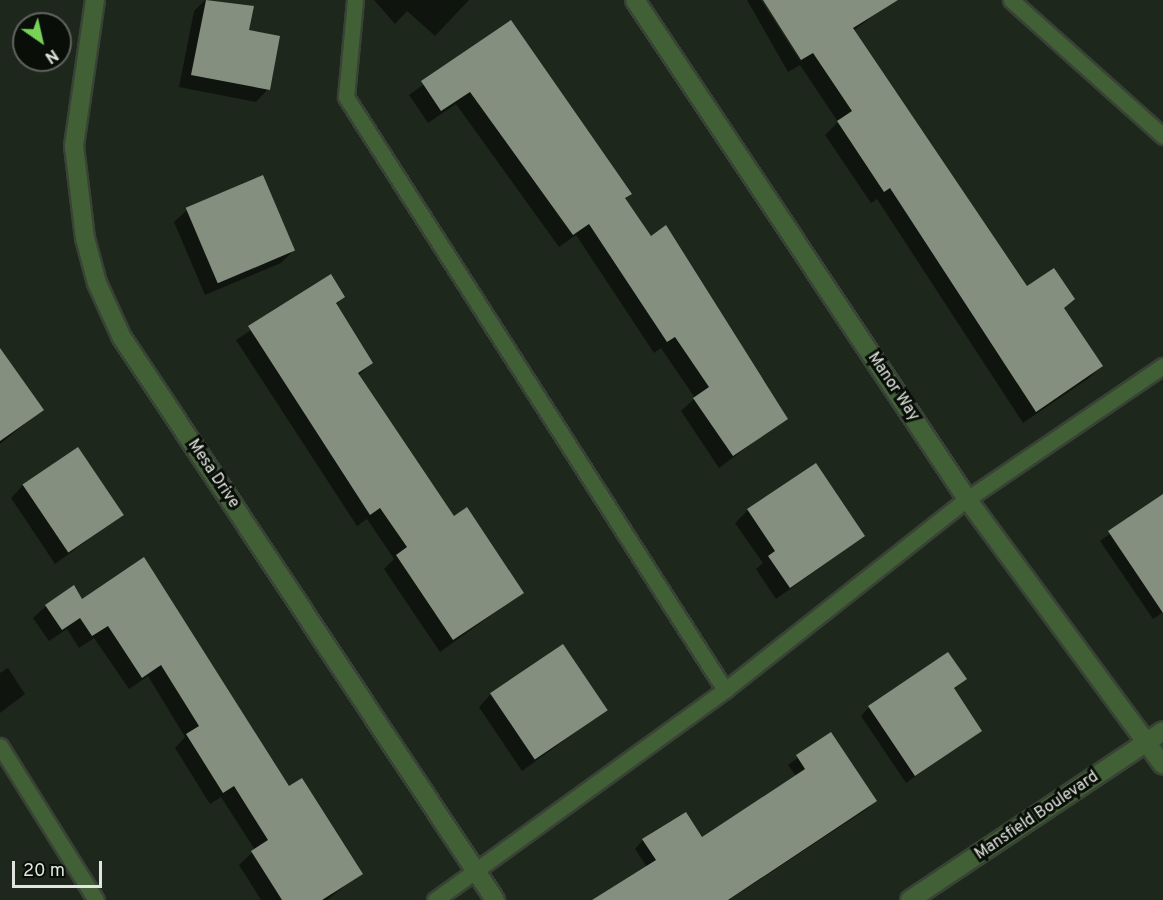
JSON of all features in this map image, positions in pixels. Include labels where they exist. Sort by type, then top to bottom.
[{"type":"street","name":"Mesa Drive","points":[[95,0],[74,146],[85,238],[97,282],[121,336],[495,900]]},
{"type":"street","name":"Manor Way","points":[[636,0],[967,499],[1156,736],[1163,765]]},
{"type":"street","name":"Mansfield Boulevard","points":[[910,900],[1156,736]]},
{"type":"lane","points":[[355,0],[346,97],[725,690]]},
{"type":"lane","points":[[1011,0],[1163,136]]},
{"type":"lane","points":[[435,900],[477,873],[725,690],[967,499],[1163,366]]},
{"type":"lane","points":[[0,747],[96,900]]},
{"type":"building","points":[[206,0],[254,6],[249,30],[280,36],[270,90],[191,75]]},
{"type":"building","points":[[763,0],[898,0],[853,28],[1027,286],[1054,268],[1075,299],[1064,308],[1103,366],[1036,412],[890,188],[884,192],[837,121],[852,111],[813,53],[801,60]]},
{"type":"building","points":[[511,20],[632,194],[625,198],[651,236],[666,225],[788,419],[733,456],[693,398],[709,387],[675,337],[667,342],[589,224],[573,235],[470,92],[441,111],[421,81]]},
{"type":"building","points":[[263,175],[295,250],[218,283],[186,208]]},
{"type":"building","points":[[331,274],[345,297],[336,303],[373,363],[358,373],[454,516],[467,507],[524,593],[453,640],[396,555],[407,547],[380,508],[370,515],[248,326]]},
{"type":"building","points":[[0,348],[44,410],[0,441]]},
{"type":"building","points":[[78,447],[124,515],[68,552],[22,484]]},
{"type":"building","points":[[816,463],[865,536],[790,588],[768,556],[775,551],[747,509]]},
{"type":"building","points":[[1163,494],[1163,613],[1108,531]]},
{"type":"building","points":[[144,557],[289,786],[302,778],[363,874],[322,900],[282,900],[251,851],[268,840],[234,786],[223,793],[186,734],[199,726],[161,665],[142,678],[108,626],[92,636],[80,618],[62,630],[45,605],[74,585],[82,599]]},
{"type":"building","points":[[563,644],[608,710],[535,760],[490,693]]},
{"type":"building","points":[[948,652],[967,679],[954,688],[982,731],[915,776],[868,706]]},
{"type":"building","points":[[831,732],[877,801],[728,900],[592,900],[656,860],[642,839],[686,812],[702,837],[805,769],[796,755]]}]
